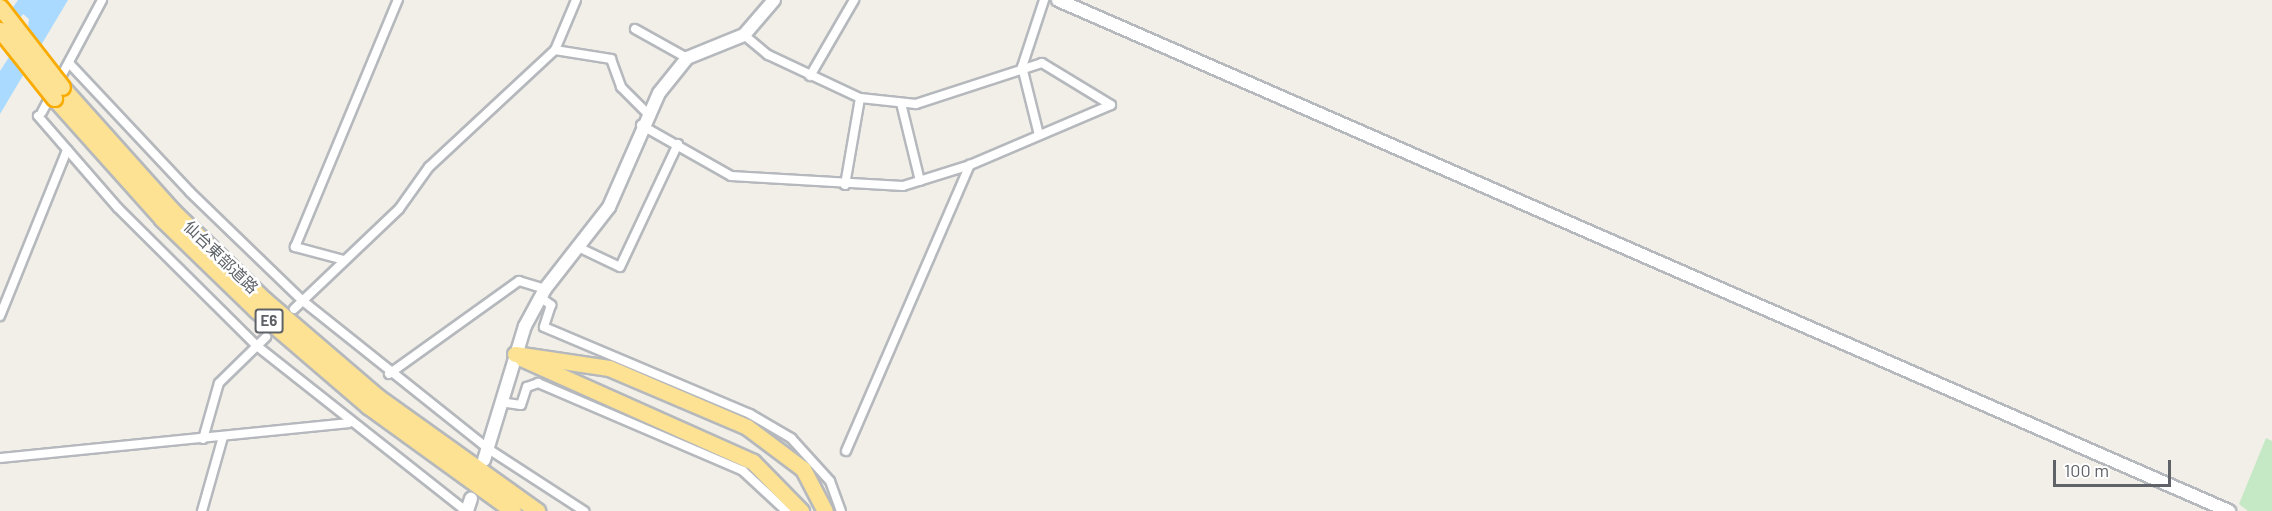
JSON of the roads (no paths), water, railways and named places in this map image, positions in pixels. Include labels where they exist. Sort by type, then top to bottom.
[{"type":"highway","name":"仙台東部道路","points":[[0,8],[58,93],[162,219],[256,310],[368,406],[513,511]]},
{"type":"highway","name":"仙台東部道路","points":[[0,30],[173,211],[266,300],[378,397],[537,511]]},
{"type":"highway","points":[[515,354],[753,462],[801,511]]},
{"type":"highway","points":[[515,354],[609,368],[747,427],[803,469],[825,511]]},
{"type":"highway","points":[[509,493],[543,511]]},
{"type":"street","points":[[102,0],[40,114],[67,150],[257,346],[348,423],[468,507]]},
{"type":"street","points":[[344,260],[295,247],[398,0]]},
{"type":"street","points":[[294,309],[399,209],[429,166],[555,50],[576,0]]},
{"type":"street","points":[[810,76],[854,0]]},
{"type":"street","points":[[1039,135],[1022,68],[1044,0]]},
{"type":"street","points":[[1058,0],[2229,511]]},
{"type":"street","points":[[485,454],[515,354],[543,293],[580,248],[616,192],[647,113],[687,58],[744,35],[772,1]]},
{"type":"street","points":[[635,29],[687,58]]},
{"type":"street","points":[[641,124],[731,176],[845,185],[920,181],[970,165],[1111,105],[1042,63],[916,104],[860,98],[810,76],[744,35]]},
{"type":"street","points":[[555,50],[611,59],[621,87],[647,113]]},
{"type":"street","points":[[69,63],[190,192],[303,301],[485,454],[584,511]]},
{"type":"street","points":[[845,185],[860,98]]},
{"type":"street","points":[[901,103],[920,181]]},
{"type":"street","points":[[580,248],[620,267],[678,144]]},
{"type":"street","points":[[0,316],[67,150]]},
{"type":"street","points":[[846,451],[970,165]]},
{"type":"street","points":[[389,374],[519,281],[543,293],[551,305],[544,327],[750,414],[791,438],[826,475],[841,511]]},
{"type":"street","points":[[203,439],[219,383],[266,337]]},
{"type":"street","points":[[500,402],[521,405],[527,387],[537,382],[743,471],[786,511]]},
{"type":"street","points":[[0,458],[348,423]]},
{"type":"street","points":[[202,511],[223,437]]},
{"type":"water","points":[[18,0],[68,0],[0,114],[0,71],[28,28],[29,19],[23,14],[0,45],[0,26]]}]
